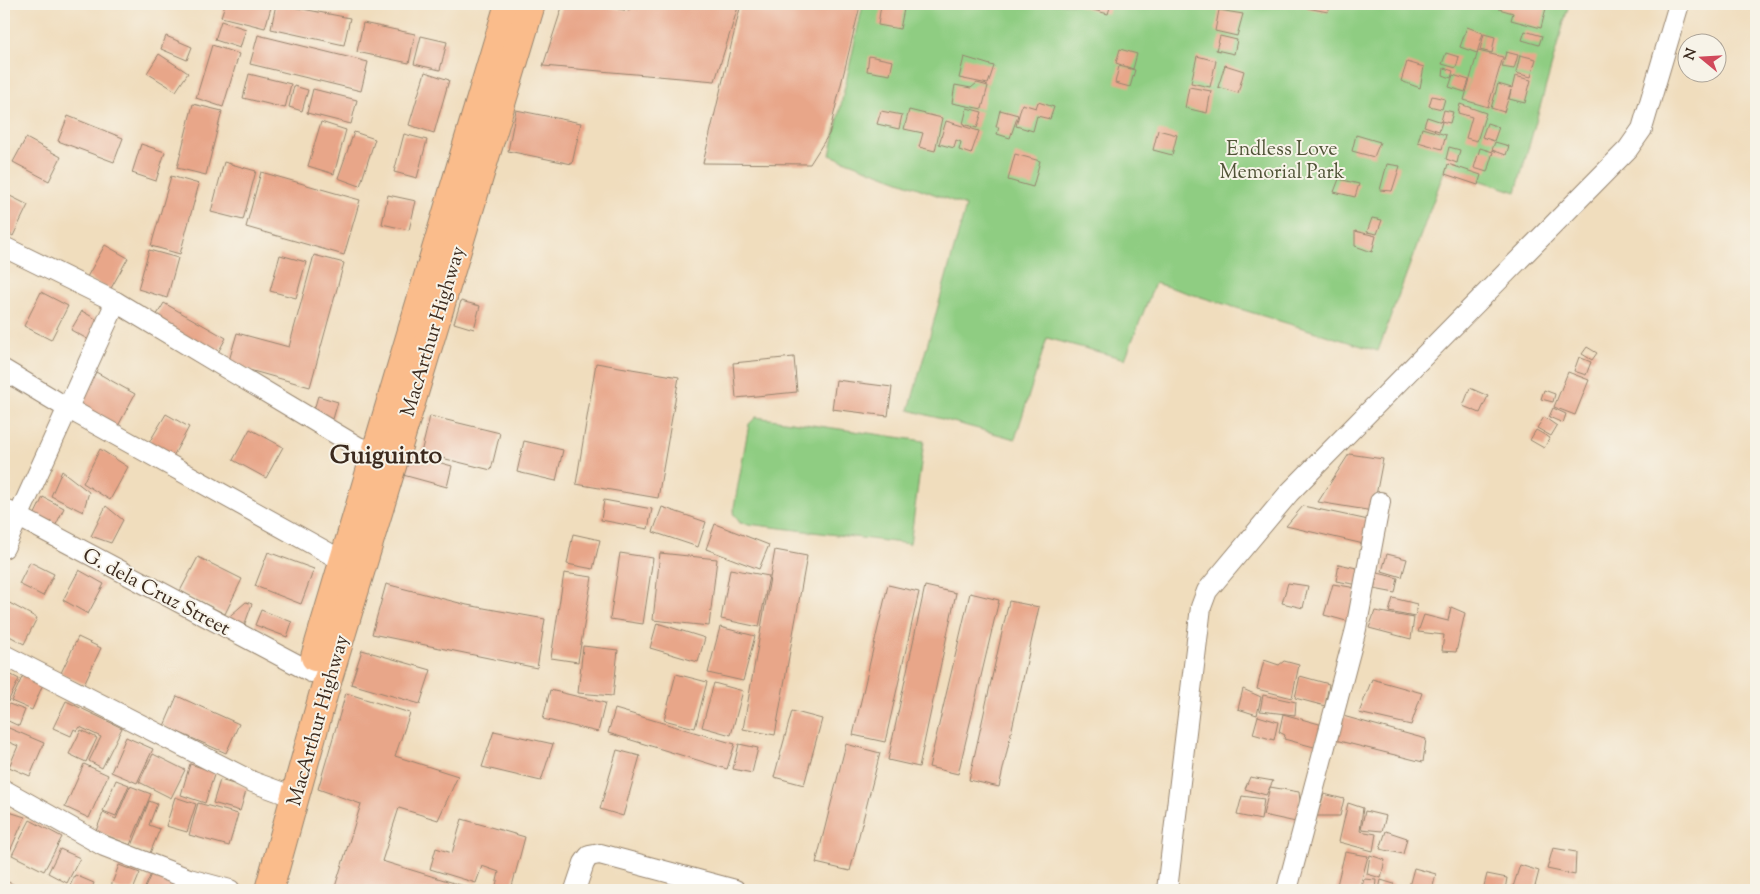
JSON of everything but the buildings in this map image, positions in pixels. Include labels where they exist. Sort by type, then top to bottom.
[{"type":"highway","name":"MacArthur Highway","points":[[385,455],[509,4]]},
{"type":"highway","name":"MacArthur Highway","points":[[249,890],[286,795],[385,455],[532,4]]},
{"type":"highway","name":"MacArthur Highway","points":[[269,890],[311,672],[352,564]]},
{"type":"street","points":[[1167,890],[1201,607],[1207,591],[1289,493],[1628,149],[1642,130],[1679,4]]},
{"type":"street","points":[[4,247],[116,302],[358,447],[385,455]]},
{"type":"street","points":[[4,548],[11,513],[69,409],[116,302]]},
{"type":"street","points":[[4,370],[69,409],[352,564]]},
{"type":"street","points":[[1287,890],[1356,629],[1380,502]]},
{"type":"street","name":"G. dela Cruz Street","points":[[11,513],[311,672]]},
{"type":"street","points":[[4,655],[286,795]]},
{"type":"street","points":[[4,790],[104,846],[189,879],[230,890]]},
{"type":"street","points":[[575,890],[584,863],[589,856],[600,854],[735,890]]},
{"type":"green space","name":"Endless Love Memorial Park","points":[[863,4],[1569,4],[1516,192],[1445,169],[1378,351],[1155,283],[1125,359],[1047,338],[1015,439],[909,410],[966,206],[830,155]]},
{"type":"green space","points":[[756,417],[924,441],[910,544],[740,523],[733,513],[749,424]]},
{"type":"district","name":"Guiguinto","points":[[386,454]]}]
